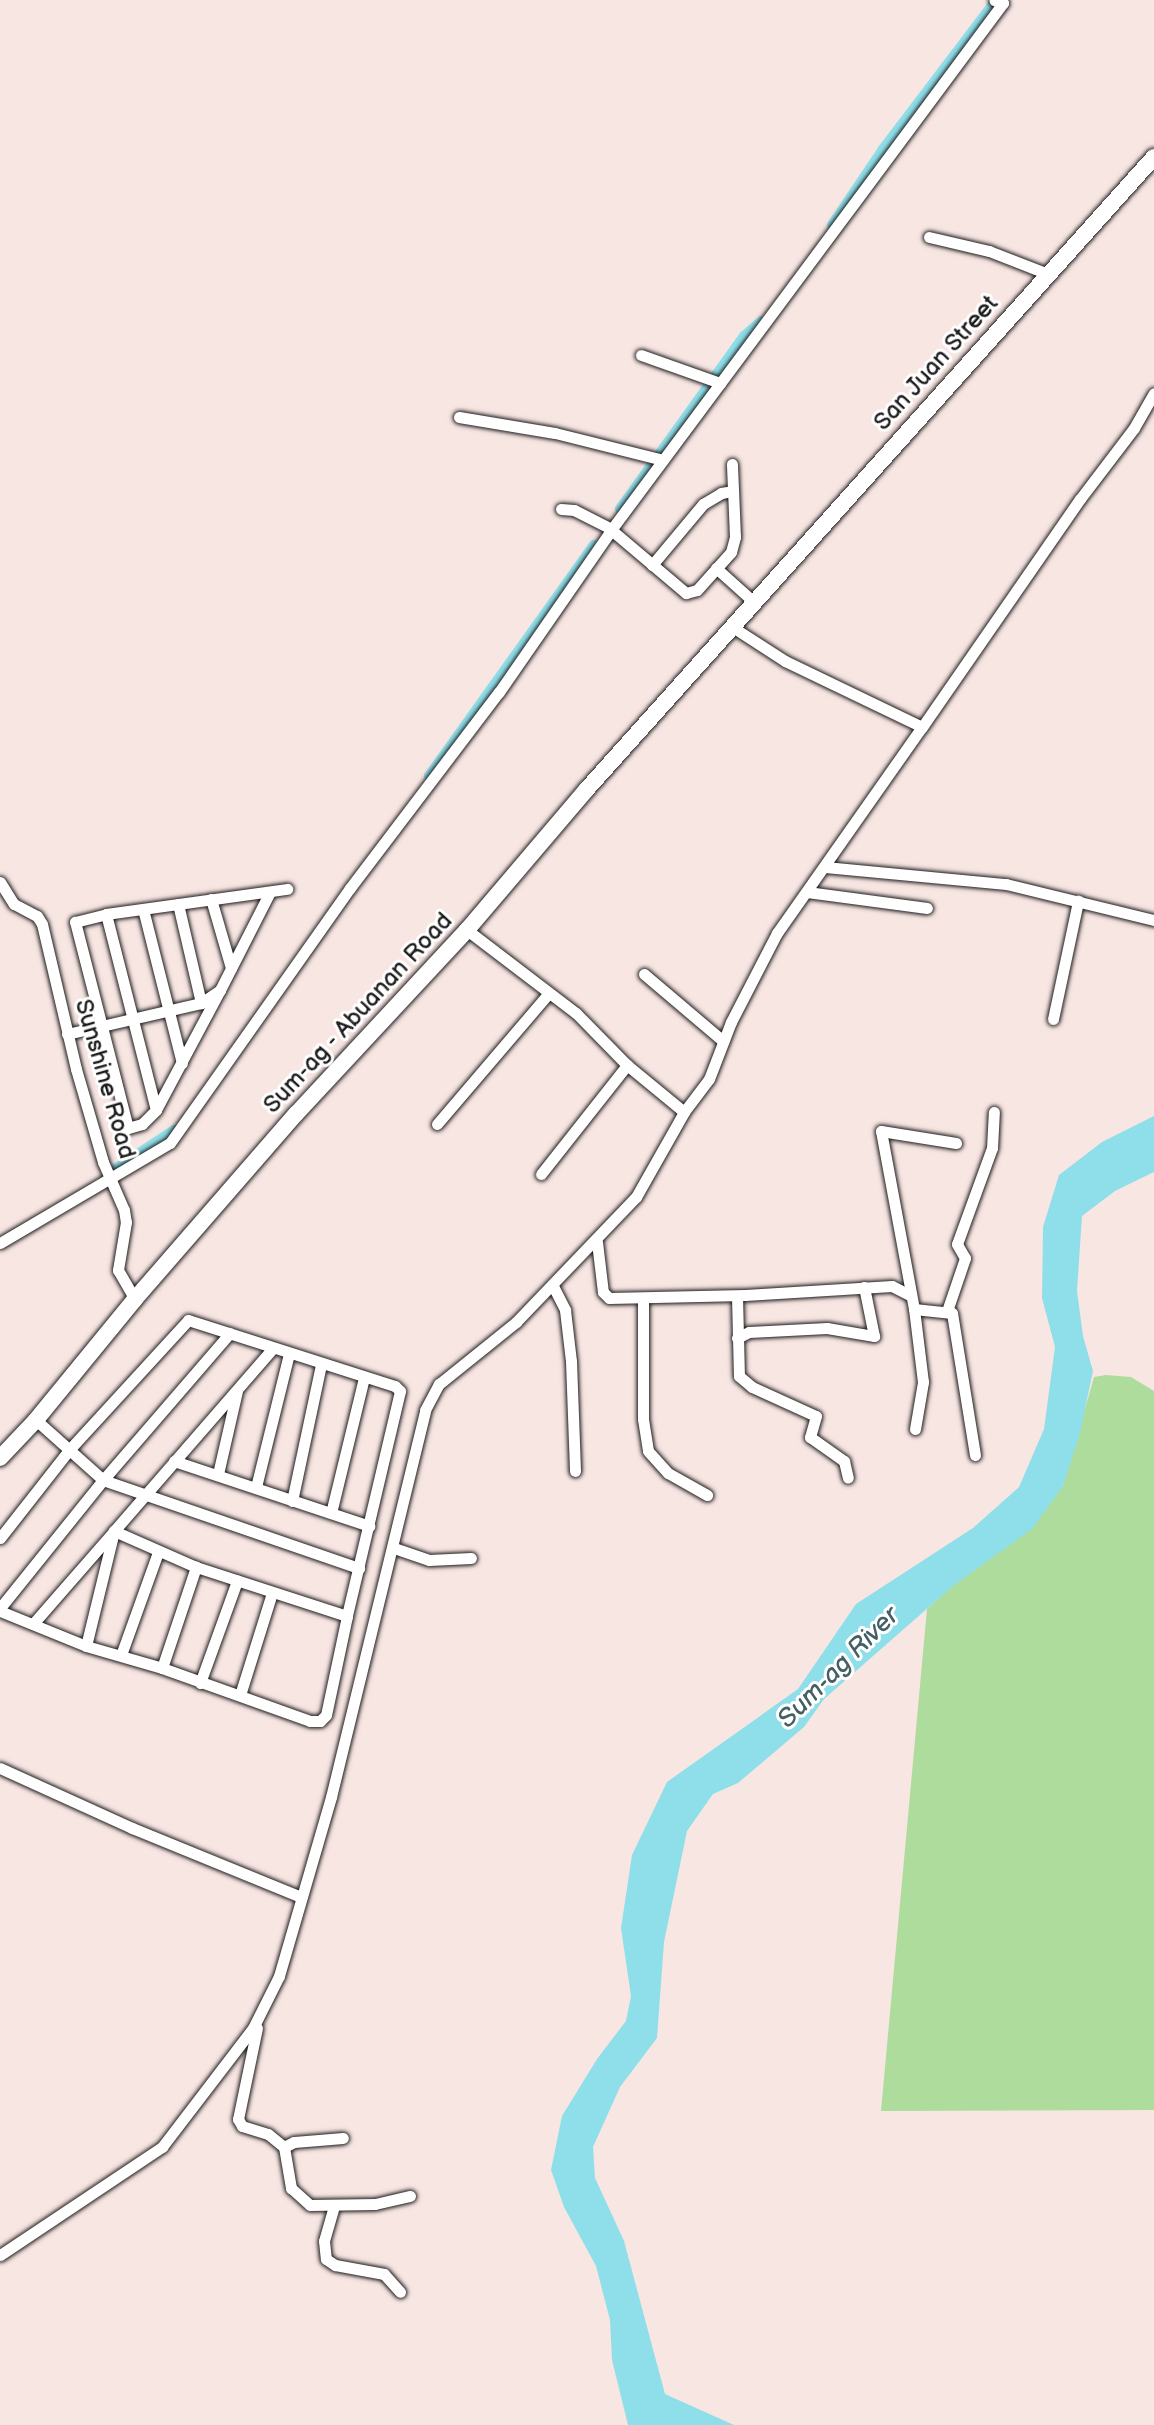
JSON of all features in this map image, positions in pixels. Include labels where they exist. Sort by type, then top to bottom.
[{"type":"main road","name":"San Juan Street","points":[[755,603],[1048,274],[1152,164]]},
{"type":"main road","name":"Sum-ag - Abuanan Road","points":[[0,1458],[36,1420],[135,1299],[296,1114],[467,930],[587,789],[755,603]]},
{"type":"street","points":[[0,1243],[170,1143],[199,1107],[350,888],[499,692],[608,527],[1003,3],[996,1]]},
{"type":"street","points":[[929,237],[989,251],[1048,274]]},
{"type":"street","points":[[641,355],[718,382]]},
{"type":"street","points":[[0,2255],[162,2147],[258,2019],[279,1976],[299,1896],[331,1797],[394,1548],[425,1410],[439,1384],[516,1322],[597,1242],[636,1197],[684,1112],[707,1081],[723,1041],[777,933],[1094,479],[1134,428],[1154,393]]},
{"type":"street","points":[[459,417],[555,433],[658,459]]},
{"type":"street","points":[[561,509],[574,510],[608,527],[686,593],[703,586],[731,552],[735,537],[732,464]]},
{"type":"street","points":[[652,565],[710,497],[732,491]]},
{"type":"street","points":[[716,568],[755,603]]},
{"type":"street","points":[[734,628],[785,661],[922,727]]},
{"type":"street","points":[[825,867],[1006,884],[1154,920]]},
{"type":"street","name":"Sunshine Road","points":[[0,882],[14,904],[37,916],[42,924],[67,1034],[126,1222],[118,1270],[135,1299]]},
{"type":"street","points":[[269,894],[156,1110],[142,1124],[128,1128],[74,925],[76,920],[287,889]]},
{"type":"street","points":[[807,892],[927,908]]},
{"type":"street","points":[[211,899],[231,968]]},
{"type":"street","points":[[1053,1019],[1078,901]]},
{"type":"street","points":[[178,904],[201,1003]]},
{"type":"street","points":[[143,909],[182,1063]]},
{"type":"street","points":[[106,914],[156,1110]]},
{"type":"street","points":[[467,930],[576,1013],[627,1065],[684,1112]]},
{"type":"street","points":[[644,974],[723,1041]]},
{"type":"street","points":[[67,1034],[201,1003],[220,990]]},
{"type":"street","points":[[437,1124],[548,994]]},
{"type":"street","points":[[541,1174],[627,1065]]},
{"type":"street","points":[[947,1311],[965,1258],[957,1244],[992,1148],[994,1112]]},
{"type":"street","points":[[915,1429],[924,1393],[914,1309],[881,1131],[956,1143]]},
{"type":"street","points":[[597,1242],[605,1295],[643,1299],[892,1286],[910,1295]]},
{"type":"street","points":[[553,1286],[565,1310],[575,1471]]},
{"type":"street","points":[[737,1338],[749,1332],[827,1328],[874,1336],[864,1287]]},
{"type":"street","points":[[737,1296],[737,1365],[742,1380],[815,1414],[810,1437],[844,1461],[848,1478]]},
{"type":"street","points":[[643,1299],[643,1419],[648,1451],[668,1473],[707,1495]]},
{"type":"street","points":[[914,1309],[952,1313],[975,1455]]},
{"type":"street","points":[[0,1538],[69,1450],[179,1326],[195,1321],[230,1333],[272,1349],[395,1386],[400,1391],[326,1715],[320,1721],[310,1721],[162,1668],[86,1646],[0,1609],[103,1480],[230,1333]]},
{"type":"street","points":[[33,1624],[272,1349]]},
{"type":"street","points":[[256,1487],[289,1354]]},
{"type":"street","points":[[292,1501],[321,1364]]},
{"type":"street","points":[[331,1513],[364,1378]]},
{"type":"street","points":[[218,1474],[238,1387]]},
{"type":"street","points":[[36,1420],[103,1480],[359,1568]]},
{"type":"street","points":[[174,1461],[369,1526]]},
{"type":"street","points":[[114,1531],[196,1567],[347,1616]]},
{"type":"street","points":[[86,1646],[114,1531]]},
{"type":"street","points":[[394,1548],[429,1560],[471,1558]]},
{"type":"street","points":[[121,1655],[158,1552]]},
{"type":"street","points":[[162,1668],[196,1567]]},
{"type":"street","points":[[200,1683],[237,1581]]},
{"type":"street","points":[[240,1695],[272,1593]]},
{"type":"street","points":[[0,1768],[132,1828],[299,1896]]},
{"type":"street","points":[[258,2019],[238,2119],[242,2126],[268,2134],[284,2147],[291,2188],[310,2205],[375,2204],[410,2196]]},
{"type":"street","points":[[284,2147],[306,2140],[343,2138]]},
{"type":"street","points":[[334,2206],[324,2241],[326,2259],[335,2265],[384,2274],[400,2292]]},
{"type":"green space","points":[[1094,1377],[1131,1377],[1154,1391],[1154,2110],[881,2111],[927,1609],[1063,1486]]},
{"type":"water","name":"Sum-ag River","points":[[1154,1116],[1154,1172],[1115,1191],[1082,1216],[1077,1291],[1083,1336],[1093,1371],[1080,1433],[1063,1486],[1032,1529],[953,1586],[824,1699],[804,1727],[738,1783],[713,1794],[687,1831],[664,1942],[657,2038],[620,2087],[593,2147],[595,2178],[624,2241],[665,2394],[734,2425],[628,2425],[612,2360],[610,2320],[596,2266],[564,2207],[551,2170],[562,2116],[597,2059],[626,2021],[631,1996],[621,1928],[632,1855],[667,1782],[798,1689],[856,1604],[973,1528],[1019,1487],[1044,1429],[1055,1347],[1042,1298],[1043,1227],[1059,1175],[1102,1142]]},
{"type":"waterway","points":[[832,225],[883,149],[996,0]]},
{"type":"waterway","points":[[620,509],[744,336],[761,321]]},
{"type":"waterway","points":[[429,776],[594,545]]},
{"type":"waterway","points":[[115,1169],[174,1130]]}]
